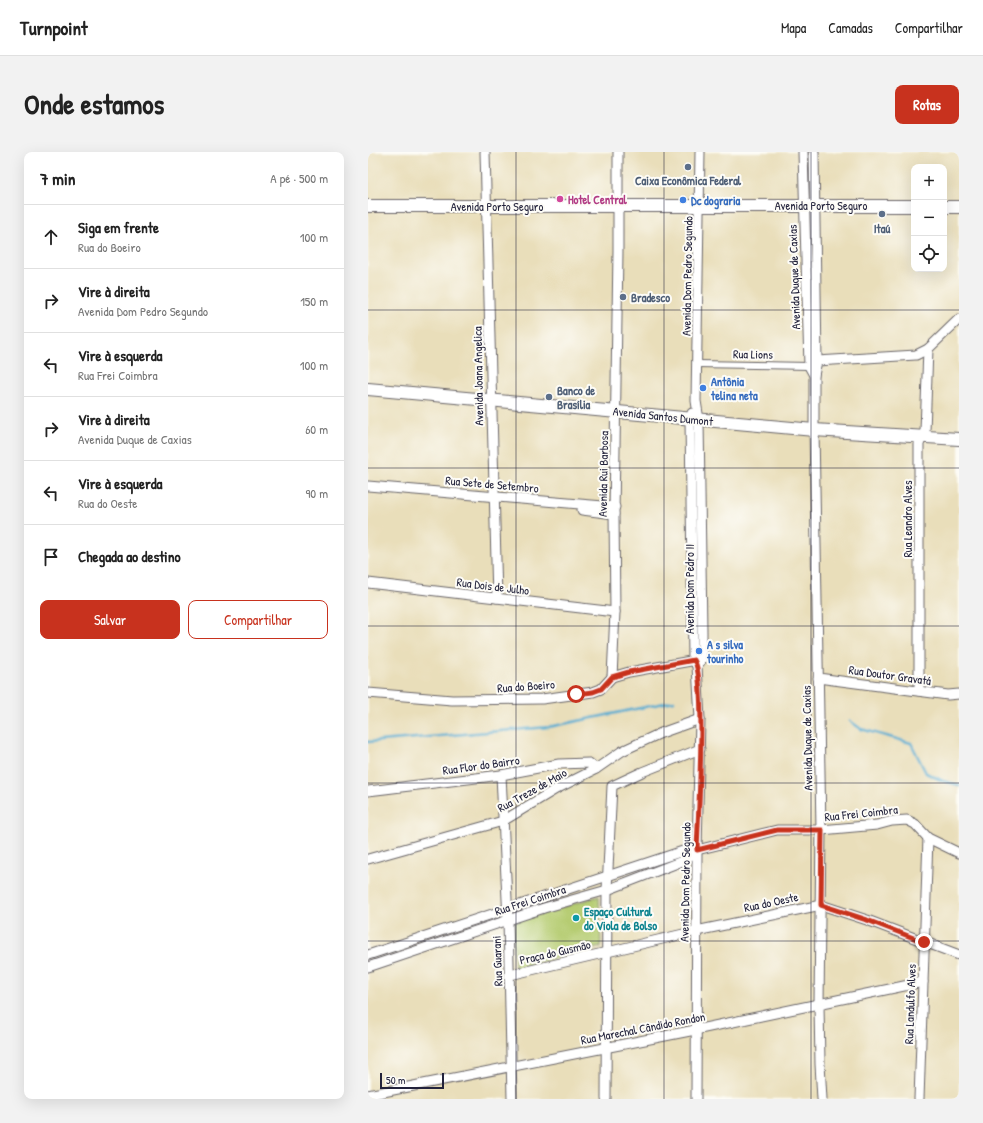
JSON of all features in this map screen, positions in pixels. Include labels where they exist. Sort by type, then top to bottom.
[{"type":"main road","name":"Avenida Porto Seguro","points":[[368,206],[911,206]]},
{"type":"main road","points":[[947,206],[959,207]]},
{"type":"main road","name":"Avenida Santos Dumont","points":[[368,389],[814,430],[959,439]]},
{"type":"street","name":"Avenida Joana Angelica","points":[[484,152],[497,598]]},
{"type":"street","name":"Avenida Rui Barbosa","points":[[612,677],[615,612],[614,510],[618,152]]},
{"type":"street","name":"Avenida Dom Pedro Segundo","points":[[696,401],[700,152]]},
{"type":"street","name":"Avenida Duque de Caxias","points":[[803,152],[809,205],[817,362],[814,375],[814,430],[822,830],[819,1004],[822,1099]]},
{"type":"street","name":"Avenida Duque de Caxias","points":[[814,152],[809,205],[809,366],[814,375]]},
{"type":"street","points":[[809,366],[817,362],[908,357],[916,355],[928,348],[959,319]]},
{"type":"street","name":"Rua Leandro Alves","points":[[919,691],[919,444],[925,431],[928,348]]},
{"type":"street","name":"Rua Lions","points":[[697,364],[809,366]]},
{"type":"street","name":"Avenida Dom Pedro II","points":[[696,401],[694,419],[697,561],[697,662]]},
{"type":"street","name":"Rua Sete de Setembro","points":[[368,486],[614,510]]},
{"type":"street","name":"Rua Sete de Setembro","points":[[368,490],[493,498]]},
{"type":"street","name":"Rua Dois de Julho","points":[[368,583],[615,612]]},
{"type":"street","name":"Avenida Dom Pedro Segundo","points":[[696,1099],[696,930],[700,750],[697,662]]},
{"type":"street","name":"Rua do Boeiro","points":[[368,693],[460,700],[542,699],[593,692],[601,689],[612,677],[629,672],[697,662]]},
{"type":"street","name":"Rua Doutor Gravatá","points":[[818,678],[948,696],[959,694]]},
{"type":"street","name":"Rua Treze de Maio","points":[[368,859],[503,821],[556,789],[596,769],[629,748],[661,733],[700,719]]},
{"type":"street","points":[[606,1099],[607,876],[612,786],[642,772],[700,750]]},
{"type":"street","name":"Rua Flor do Bairro","points":[[368,791],[501,775],[577,762],[588,763],[596,769]]},
{"type":"street","name":"Rua Guarani","points":[[501,775],[510,975],[512,1099]]},
{"type":"street","name":"Rua Frei Coimbra","points":[[368,955],[683,851],[697,850],[777,830],[822,830],[878,825],[892,821],[907,820],[915,824],[928,838]]},
{"type":"street","points":[[928,838],[959,853]]},
{"type":"street","name":"Rua Landulfo Alves","points":[[919,1099],[928,838]]},
{"type":"street","name":"Rua Frei Coimbra","points":[[368,967],[508,920],[607,890],[685,860],[697,850]]},
{"type":"street","name":"Rua do Oeste","points":[[607,953],[696,930],[821,905],[867,920],[959,954]]},
{"type":"street","name":"Praça do Gusmão","points":[[510,975],[607,953]]},
{"type":"street","name":"Rua Marechal Cândido Rondon","points":[[368,1095],[696,1030],[923,982]]},
{"type":"green space","points":[[599,896],[601,947],[515,968],[512,923]]},
{"type":"waterway","points":[[368,742],[549,727],[674,701]]},
{"type":"waterway","points":[[850,721],[861,729],[911,743],[926,773],[943,781],[959,785]]},
{"type":"place","name":"Caixa Econômica Federal","points":[[688,167]]},
{"type":"place","name":"Hotel Central","points":[[560,199]]},
{"type":"place","name":"Dc dograria","points":[[683,200]]},
{"type":"place","name":"Itaú","points":[[882,214]]},
{"type":"place","name":"Bradesco","points":[[623,297]]},
{"type":"place","name":"Antônia telina neta","points":[[703,388]]},
{"type":"place","name":"Banco de Brasília","points":[[549,397]]},
{"type":"place","name":"A s silva tourinho","points":[[699,651]]},
{"type":"place","name":"Espaço Cultural do Viola de Bolso","points":[[576,918]]},
{"type":"route","points":[[576,694],[593,692],[601,689],[603,685],[612,677],[629,672],[694,660],[697,666],[700,700],[697,850],[762,832],[777,830],[822,830],[821,905],[837,909],[924,942]]}]
